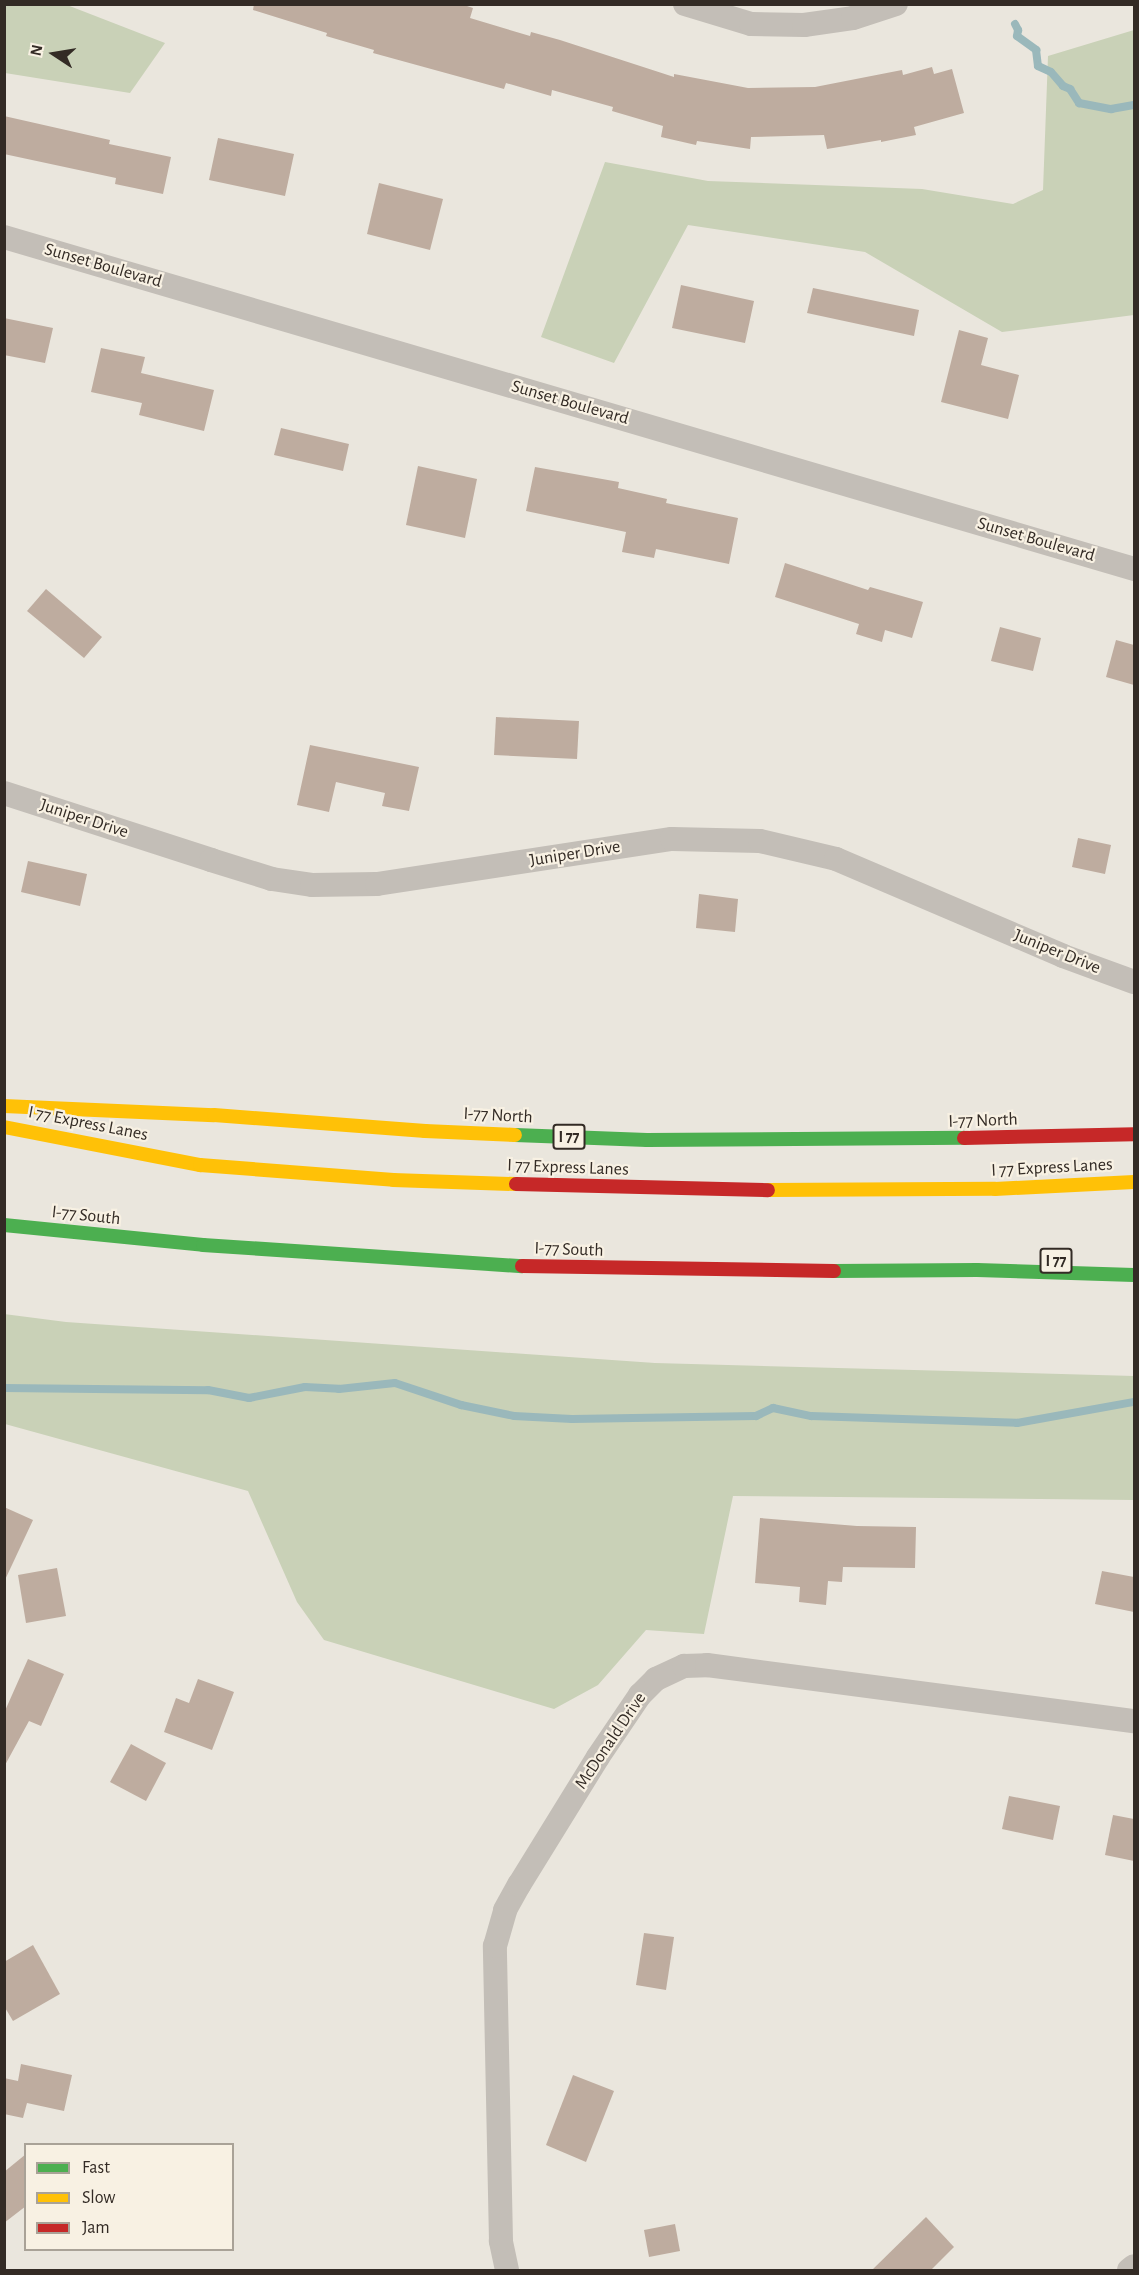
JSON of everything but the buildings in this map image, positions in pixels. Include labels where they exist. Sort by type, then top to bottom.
[{"type":"highway","name":"I-77 North","points":[[4,1106],[214,1115],[504,1135],[658,1140],[868,1142],[1134,1134]]},
{"type":"highway","name":"I 77 Express Lanes","points":[[4,1127],[200,1165],[393,1180],[689,1190],[995,1189],[1134,1182]]},
{"type":"highway","name":"I-77 South","points":[[4,1225],[214,1246],[533,1267],[756,1272],[977,1270],[1134,1275]]},
{"type":"highway","name":"I 77","points":[[977,1270],[1078,1258]]},
{"type":"street","points":[[685,4],[751,24],[804,25],[853,18],[896,4]]},
{"type":"street","name":"Sunset Boulevard","points":[[4,237],[1134,569]]},
{"type":"street","name":"Juniper Drive","points":[[4,793],[252,873],[312,885],[377,884],[672,839],[760,841],[836,859],[1064,956],[1134,982]]},
{"type":"street","name":"McDonald Drive","points":[[507,2271],[501,2241],[495,1946],[505,1910],[519,1885],[598,1757],[640,1695],[656,1679],[684,1666],[706,1665],[1134,1721]]},
{"type":"street","points":[[1129,2271],[1134,2266]]},
{"type":"green space","points":[[4,5],[67,5],[165,43],[130,93],[5,73]]},
{"type":"green space","points":[[1134,30],[1134,315],[1002,332],[865,252],[688,225],[614,363],[541,337],[605,162],[708,181],[922,189],[1013,204],[1043,190],[1048,56]]},
{"type":"green space","points":[[4,1314],[66,1322],[655,1363],[1134,1376],[1134,1500],[733,1496],[704,1634],[646,1630],[598,1685],[554,1709],[324,1640],[297,1602],[248,1491],[5,1424]]},
{"type":"waterway","points":[[1015,24],[1018,30],[1017,36],[1036,50],[1038,66],[1051,72],[1063,86],[1070,89],[1079,103],[1111,109],[1134,105]]},
{"type":"waterway","points":[[4,1388],[208,1390],[249,1398],[305,1387],[339,1389],[395,1383],[461,1405],[514,1416],[572,1419],[756,1416],[773,1408],[811,1416],[1017,1423],[1134,1402]]},
{"type":"traffic: fast","points":[[515,1135],[647,1140],[964,1138]]},
{"type":"traffic: fast","points":[[4,1225],[203,1245],[522,1266]]},
{"type":"traffic: fast","points":[[834,1271],[977,1270],[1134,1275]]},
{"type":"traffic: slow","points":[[4,1106],[214,1115],[425,1131],[515,1135]]},
{"type":"traffic: slow","points":[[4,1127],[200,1165],[393,1180],[516,1184]]},
{"type":"traffic: slow","points":[[768,1190],[995,1189],[1134,1182]]},
{"type":"traffic: jam","points":[[964,1138],[1134,1134]]},
{"type":"traffic: jam","points":[[516,1184],[768,1190]]},
{"type":"traffic: jam","points":[[522,1266],[834,1271]]}]
